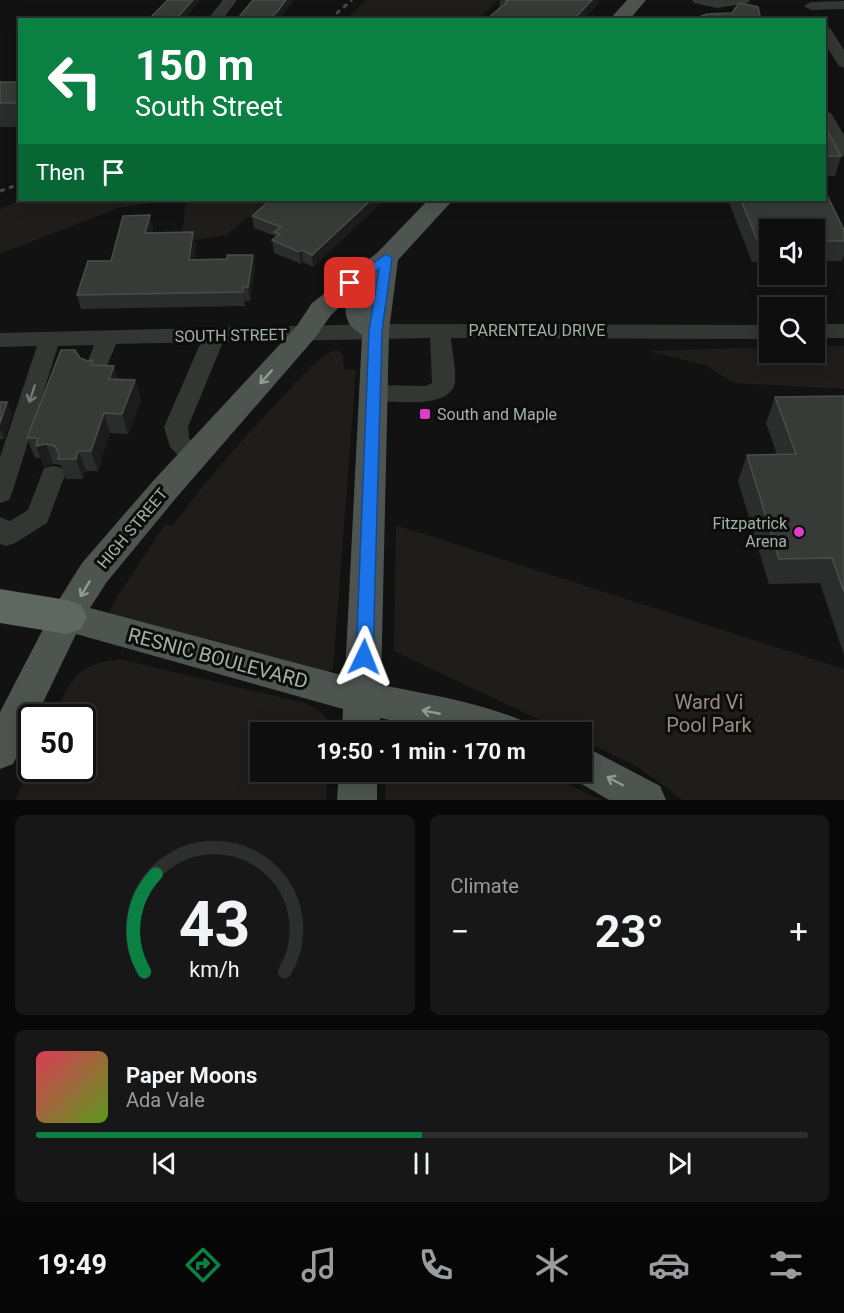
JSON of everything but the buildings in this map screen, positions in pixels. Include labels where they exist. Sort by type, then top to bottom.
[{"type":"highway","points":[[0,606],[67,617]]},
{"type":"main road","points":[[620,18],[637,0]]},
{"type":"main road","name":"SOUTH STREET","points":[[305,333],[313,317],[350,283],[386,258],[440,201]]},
{"type":"main road","points":[[362,715],[376,331],[386,258]]},
{"type":"main road","name":"HIGH STREET","points":[[0,751],[67,617],[94,573],[305,333]]},
{"type":"main road","name":"RESNIC BOULEVARD","points":[[67,617],[362,715],[458,717],[475,722]]},
{"type":"main road","points":[[592,769],[646,800]]},
{"type":"main road","points":[[357,800],[358,782]]},
{"type":"street","points":[[216,18],[230,0]]},
{"type":"street","points":[[699,0],[717,4],[743,0]]},
{"type":"street","points":[[809,3],[844,5]]},
{"type":"street","points":[[809,3],[818,18]]},
{"type":"street","points":[[826,32],[844,63]]},
{"type":"street","points":[[826,118],[844,151]]},
{"type":"street","name":"PARENTEAU DRIVE","points":[[305,333],[376,331],[759,332]]},
{"type":"street","points":[[375,393],[428,394],[442,388],[444,381],[440,331]]},
{"type":"street","points":[[825,331],[844,331]]},
{"type":"street","name":"SOUTH STREET","points":[[0,340],[305,333]]},
{"type":"street","points":[[194,457],[178,441],[176,427],[215,335]]},
{"type":"street","points":[[95,371],[108,337]]},
{"type":"street","points":[[0,493],[50,339]]},
{"type":"street","points":[[0,527],[6,536],[38,516],[53,475]]},
{"type":"green space","points":[[366,0],[499,0],[480,18],[347,18]]},
{"type":"green space","points":[[19,201],[165,201],[118,208],[0,254],[0,209]]},
{"type":"green space","points":[[187,201],[268,201],[225,236],[180,241]]},
{"type":"green space","points":[[825,346],[844,346],[844,389],[734,383],[705,365],[648,351],[759,347],[759,363],[825,363]]},
{"type":"green space","points":[[332,351],[340,351],[343,354],[344,369],[356,370],[333,669],[328,673],[107,616],[165,524],[172,527],[208,479],[248,434],[309,369]]},
{"type":"green space","name":"Ward Vi Pool Park","points":[[396,525],[844,669],[844,800],[683,800],[638,767],[592,745],[592,722],[544,722],[394,651]]},
{"type":"green space","points":[[119,659],[305,703],[319,711],[328,722],[250,722],[250,782],[327,782],[326,800],[15,800],[23,782],[96,782],[96,704],[60,704],[76,676],[93,665]]},
{"type":"green space","points":[[386,782],[564,782],[601,800],[385,800]]},
{"type":"railway","points":[[331,18],[352,0]]},
{"type":"railway","points":[[0,191],[18,185]]},
{"type":"place","name":"South and Maple","points":[[425,414]]},
{"type":"place","name":"Fitzpatrick Arena","points":[[799,532]]},
{"type":"route","points":[[350,283],[386,258],[376,331],[364,657]]}]
